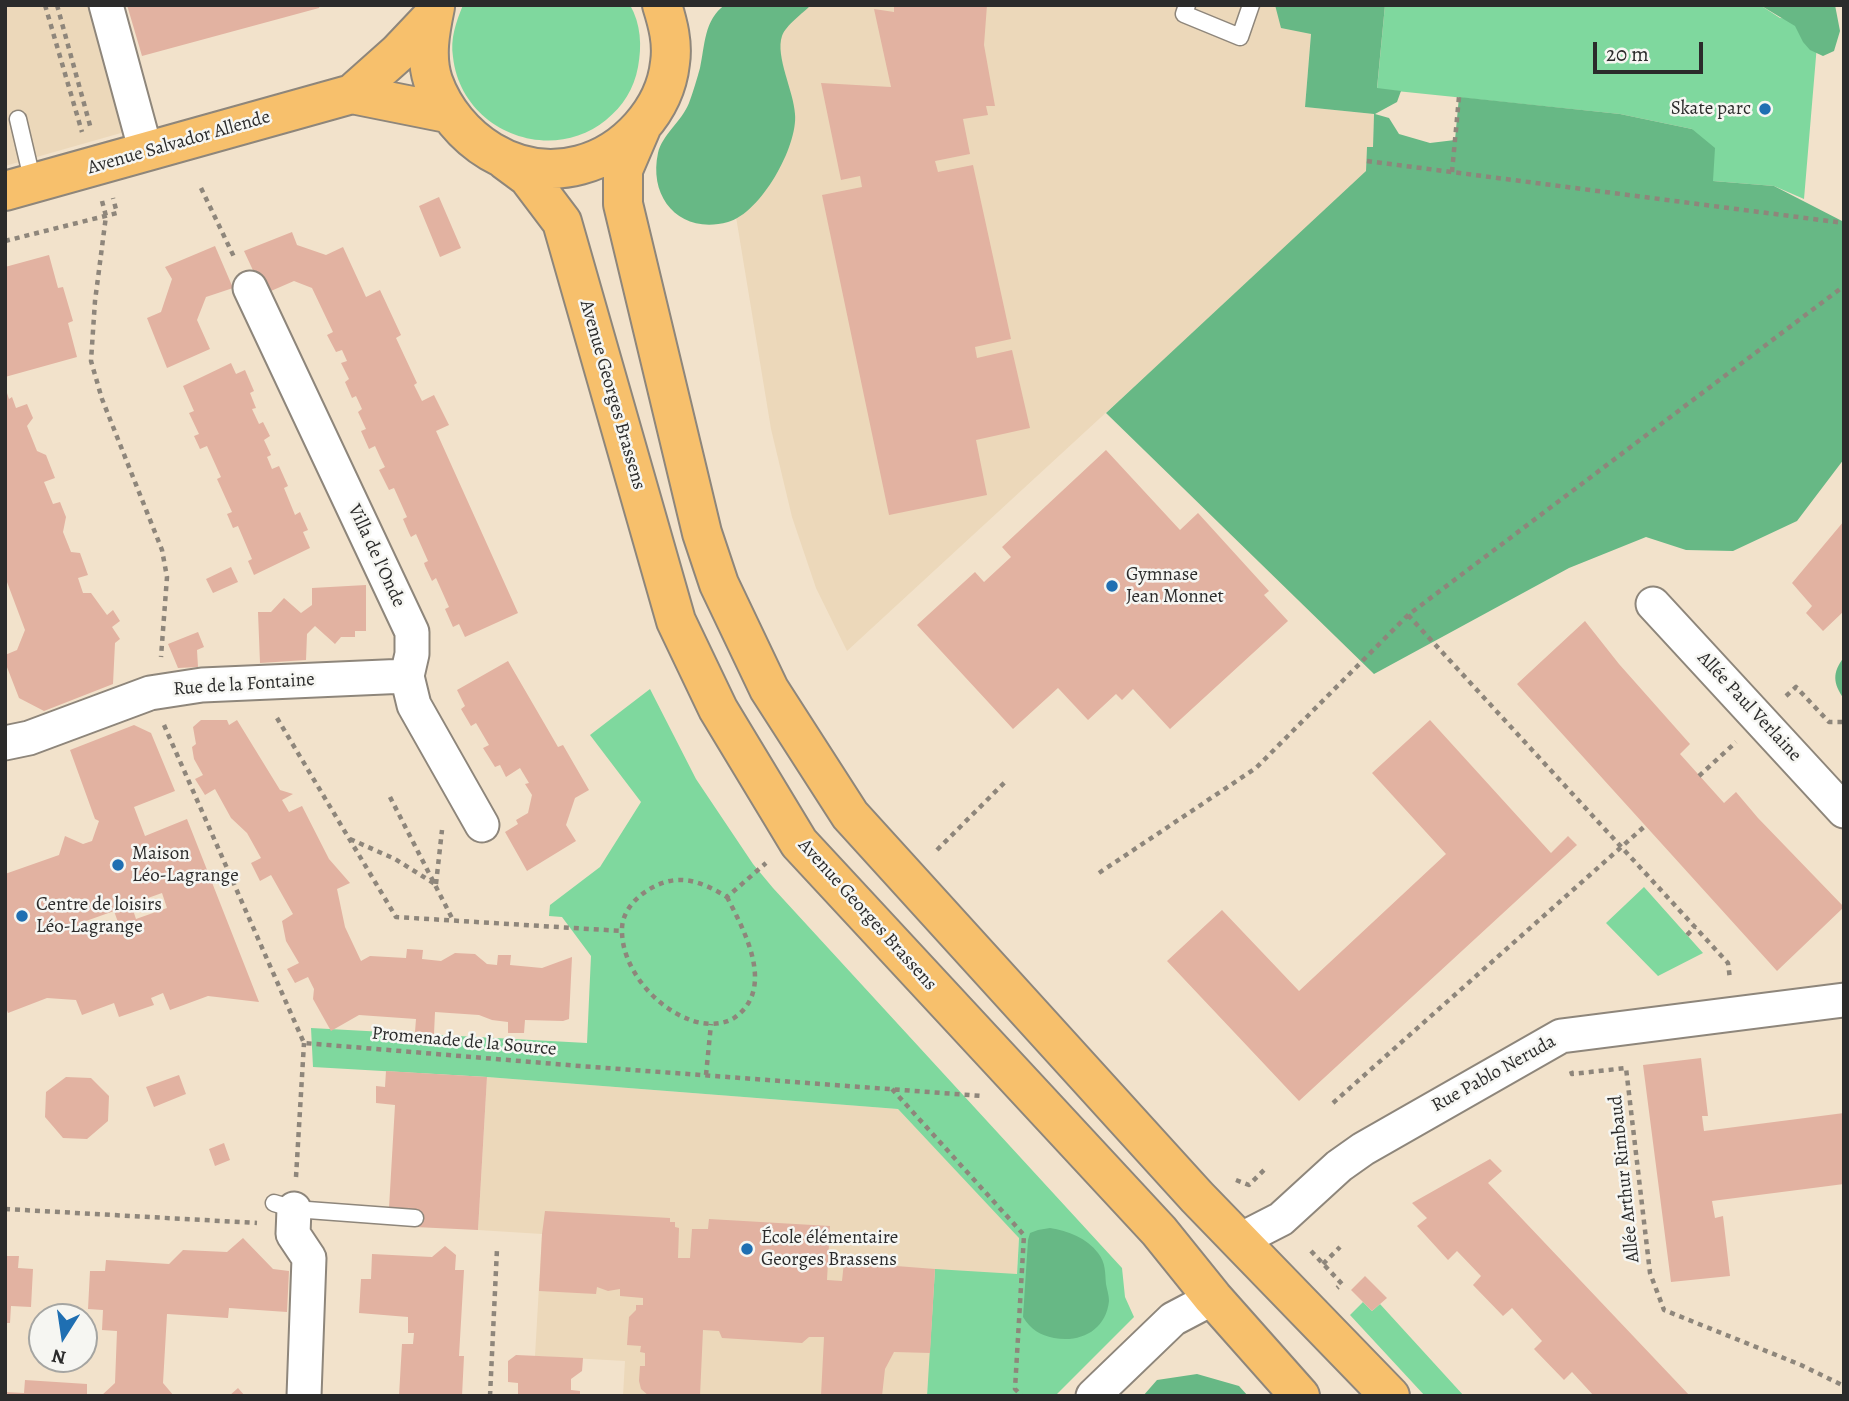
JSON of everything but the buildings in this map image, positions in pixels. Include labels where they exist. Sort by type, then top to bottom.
[{"type":"main road","points":[[662,5],[669,28],[670,63],[660,98],[641,128],[623,170],[623,204],[702,533],[719,584],[769,689],[850,815],[1238,1241],[1390,1396]]},
{"type":"main road","name":"Avenue Salvador Allende","points":[[19,187],[352,94],[398,53],[435,11]]},
{"type":"main road","points":[[435,11],[428,41],[432,79],[447,113],[473,141],[505,160],[542,168],[580,165],[613,151],[641,128]]},
{"type":"main road","name":"Avenue Salvador Allende","points":[[352,94],[447,113]]},
{"type":"main road","name":"Avenue Georges Brassens","points":[[505,160],[528,177],[562,222],[676,621],[718,709],[799,843],[1159,1231],[1300,1396]]},
{"type":"main road","name":"Rue Pablo Neruda","points":[[1205,1288],[1217,1255],[1238,1241]]},
{"type":"main road","points":[[1205,1288],[1251,1290],[1269,1273]]},
{"type":"street","points":[[106,5],[146,152]]},
{"type":"street","name":"Villa de l'Onde","points":[[250,288],[412,632],[412,654],[407,676],[414,705],[482,825]]},
{"type":"street","name":"Allée Paul Verlaine","points":[[1653,604],[1844,811]]},
{"type":"street","name":"Rue de la Fontaine","points":[[5,743],[29,738],[154,692],[202,685],[407,676]]},
{"type":"street","name":"Rue Pablo Neruda","points":[[1238,1241],[1281,1219],[1339,1166],[1363,1149],[1561,1036],[1844,1000]]},
{"type":"street","points":[[287,1212],[293,1234],[309,1258],[304,1396]]},
{"type":"street","points":[[1269,1273],[1277,1250],[1281,1219]]},
{"type":"street","points":[[1093,1396],[1205,1288]]},
{"type":"lane","points":[[1187,5],[1184,14],[1240,37],[1251,5]]},
{"type":"lane","points":[[18,119],[19,187]]},
{"type":"lane","points":[[287,1212],[415,1218]]},
{"type":"path","points":[[45,5],[98,166]]},
{"type":"path","points":[[5,1209],[287,1212],[303,1042],[154,692],[167,577],[162,550],[102,399],[91,361],[95,301],[106,216],[89,124],[57,5]]},
{"type":"path","points":[[1452,172],[1459,97]]},
{"type":"path","points":[[1367,161],[1844,223]]},
{"type":"path","points":[[201,188],[250,288]]},
{"type":"path","points":[[5,241],[117,213]]},
{"type":"path","points":[[1099,873],[1256,768],[1408,615],[1844,286]]},
{"type":"path","points":[[1408,615],[1728,963],[1735,1013]]},
{"type":"path","points":[[1699,776],[1796,687],[1829,722],[1844,722]]},
{"type":"path","points":[[273,711],[396,916],[622,931]]},
{"type":"path","points":[[937,850],[1007,780]]},
{"type":"path","points":[[390,797],[453,920]]},
{"type":"path","points":[[1334,1103],[1645,826]]},
{"type":"path","points":[[350,839],[395,859],[436,885]]},
{"type":"path","points":[[727,897],[773,857]]},
{"type":"path","points":[[679,880],[696,882],[727,897],[745,932],[756,982],[751,1000],[741,1013],[728,1022],[711,1024],[689,1020],[646,989],[634,972],[624,947],[622,931],[628,910],[640,896],[658,886],[679,880]]},
{"type":"path","points":[[1687,935],[1695,927]]},
{"type":"path","points":[[706,1075],[711,1024]]},
{"type":"path","name":"Allée Arthur Rimbaud","points":[[1561,1036],[1572,1074],[1626,1068],[1650,1273],[1664,1310],[1801,1365],[1844,1386]]},
{"type":"path","name":"Promenade de la Source","points":[[303,1042],[990,1096]]},
{"type":"path","points":[[892,1089],[1024,1235],[1016,1389],[1022,1396]]},
{"type":"path","points":[[1229,1178],[1249,1185],[1266,1168]]},
{"type":"path","points":[[1323,1264],[1340,1247]]},
{"type":"path","points":[[490,1396],[497,1249]]},
{"type":"path","points":[[1311,1251],[1342,1284],[1330,1295]]},
{"type":"shaded area","points":[[5,5],[94,5],[128,131],[5,166]]},
{"type":"shaded area","points":[[779,5],[1275,5],[1280,19],[1311,33],[1305,107],[1374,114],[1373,147],[1367,147],[1366,171],[1363,176],[847,651],[816,588],[792,517],[771,429],[724,144]]},
{"type":"shaded area","points":[[487,1077],[898,1109],[1019,1237],[1017,1274],[928,1380],[927,1396],[623,1396],[625,1361],[535,1356],[542,1234],[478,1230]]},
{"type":"green space","points":[[463,5],[630,5],[638,27],[640,43],[638,67],[631,90],[612,115],[583,133],[559,140],[535,140],[511,133],[490,121],[472,104],[460,83],[452,44]]},
{"type":"green space","points":[[725,5],[811,5],[791,23],[782,36],[781,54],[795,114],[784,160],[753,206],[728,222],[711,225],[683,218],[672,210],[663,198],[656,170],[660,146],[689,103],[709,25]]},
{"type":"green space","points":[[1275,5],[1385,5],[1377,88],[1401,91],[1397,102],[1375,114],[1389,118],[1399,134],[1430,143],[1455,140],[1459,97],[1620,114],[1692,129],[1715,148],[1713,181],[1774,186],[1844,222],[1844,459],[1797,521],[1733,551],[1686,550],[1646,537],[1569,568],[1374,674],[1106,413],[1366,171],[1367,147],[1373,147],[1374,114],[1305,107],[1311,34],[1281,28]]},
{"type":"green space","points":[[1385,5],[1760,5],[1780,18],[1819,21],[1804,199],[1774,186],[1713,181],[1692,129],[1620,114],[1377,89]]},
{"type":"green space","points":[[1760,5],[1835,5],[1840,31],[1834,51],[1823,56],[1810,50],[1795,26]]},
{"type":"green space","points":[[1844,657],[1844,699],[1835,678],[1837,668]]},
{"type":"green space","points":[[650,689],[696,779],[753,864],[1122,1268],[1125,1297],[1134,1317],[1055,1396],[927,1396],[935,1269],[1017,1274],[1019,1238],[898,1109],[487,1077],[313,1067],[311,1028],[587,1043],[591,956],[562,917],[549,916],[550,905],[600,867],[641,802],[590,735]]},
{"type":"green space","points":[[1644,887],[1703,953],[1658,976],[1606,923]]},
{"type":"green space","points":[[1050,1228],[1083,1239],[1094,1248],[1104,1264],[1109,1299],[1107,1311],[1097,1327],[1082,1336],[1064,1339],[1049,1337],[1033,1329],[1023,1317],[1030,1233]]},
{"type":"green space","points":[[1363,1302],[1372,1311],[1380,1304],[1464,1396],[1425,1396],[1350,1315]]},
{"type":"green space","points":[[1197,1374],[1239,1386],[1248,1396],[1143,1396],[1157,1380]]},
{"type":"place","name":"Skate parc","points":[[1765,109]]},
{"type":"place","name":"Gymnase Jean Monnet","points":[[1112,586]]},
{"type":"place","name":"Maison Léo-Lagrange","points":[[118,865]]},
{"type":"place","name":"Centre de loisirs Léo-Lagrange","points":[[22,916]]},
{"type":"place","name":"École élémentaire Georges Brassens","points":[[747,1249]]}]
